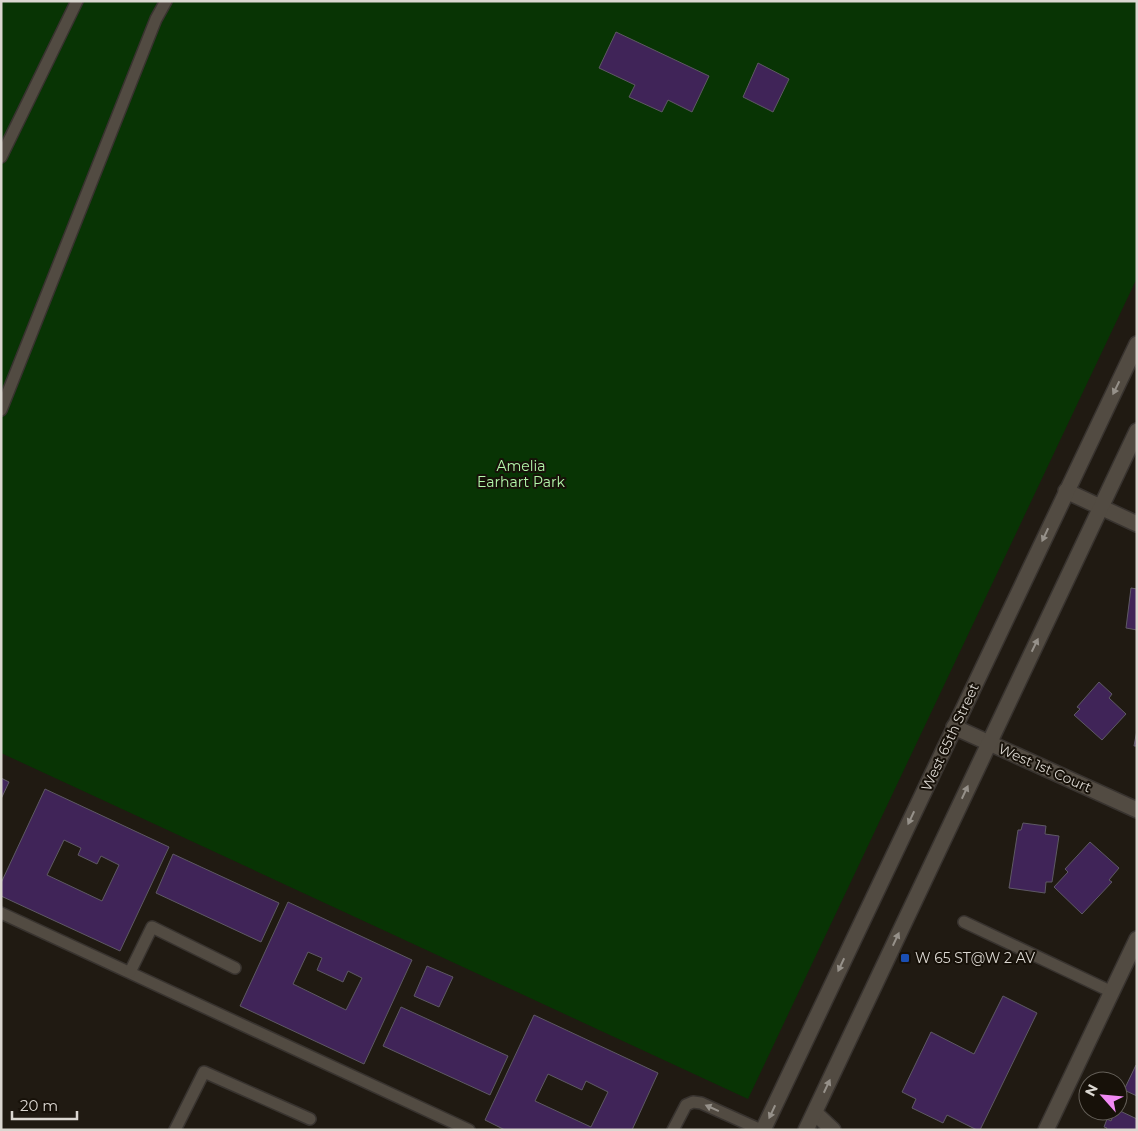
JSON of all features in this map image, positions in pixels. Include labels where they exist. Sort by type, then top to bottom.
[{"type":"main road","name":"West 65th Street","points":[[762,1130],[1137,344]]},
{"type":"main road","points":[[806,1130],[988,742],[1137,431]]},
{"type":"main road","points":[[1066,491],[1137,524]]},
{"type":"main road","name":"West 1st Court","points":[[954,727],[1137,810]]},
{"type":"main road","points":[[1046,1130],[1137,939]]},
{"type":"main road","points":[[815,1113],[833,1130]]},
{"type":"lane","points":[[1,157],[77,1]]},
{"type":"lane","points":[[1,410],[156,18],[166,1]]},
{"type":"lane","points":[[1,913],[469,1130]]},
{"type":"lane","points":[[964,922],[1112,992]]},
{"type":"lane","points":[[130,972],[152,927],[235,968]]},
{"type":"lane","points":[[175,1130],[204,1072],[310,1119]]},
{"type":"lane","points":[[673,1130],[686,1104],[693,1102],[701,1103],[762,1130]]},
{"type":"green space","name":"Amelia Earhart Park","points":[[1,1],[1137,1],[1137,278],[748,1099],[1,753]]},
{"type":"building","points":[[616,32],[709,76],[692,112],[668,100],[662,112],[629,97],[635,85],[599,68]]},
{"type":"building","points":[[758,63],[789,79],[773,112],[743,97]]},
{"type":"building","points":[[1131,588],[1137,589],[1137,630],[1126,628]]},
{"type":"building","points":[[1099,682],[1112,694],[1109,698],[1126,714],[1102,740],[1074,715],[1080,709],[1077,707]]},
{"type":"building","points":[[1137,730],[1137,746],[1134,746]]},
{"type":"building","points":[[1,778],[9,782],[1,799]]},
{"type":"building","points":[[45,789],[169,847],[120,951],[1,896],[1,883]],"holes":[[[64,840],[81,848],[78,855],[97,864],[101,856],[119,865],[102,901],[47,875]]]},
{"type":"building","points":[[1023,823],[1046,826],[1045,834],[1059,836],[1052,882],[1046,882],[1045,893],[1009,888],[1018,830],[1021,830]]},
{"type":"building","points":[[1090,842],[1119,868],[1109,880],[1112,882],[1082,914],[1054,887],[1068,872],[1065,869]]},
{"type":"building","points":[[173,854],[279,903],[261,942],[156,893]]},
{"type":"building","points":[[288,902],[412,960],[364,1064],[240,1006]],"holes":[[[308,952],[322,958],[317,970],[343,982],[348,971],[362,978],[346,1010],[293,984]]]},
{"type":"building","points":[[427,966],[453,977],[439,1007],[414,996]]},
{"type":"building","points":[[1003,996],[1037,1013],[980,1130],[947,1115],[943,1123],[912,1108],[916,1099],[902,1092],[931,1032],[974,1054]]},
{"type":"building","points":[[401,1007],[508,1056],[490,1095],[383,1046]]},
{"type":"building","points":[[534,1015],[658,1073],[632,1130],[505,1130],[485,1120]],"holes":[[[548,1074],[582,1090],[586,1081],[608,1092],[591,1127],[535,1101]]]},
{"type":"building","points":[[1136,1065],[1137,1096],[1128,1092],[1128,1082]]},
{"type":"building","points":[[1128,1115],[1137,1119],[1137,1130],[1106,1130],[1107,1128],[1104,1127],[1106,1121],[1128,1121]]},
{"type":"place","name":"W 65 ST@W 2 AV","points":[[905,958]]}]
